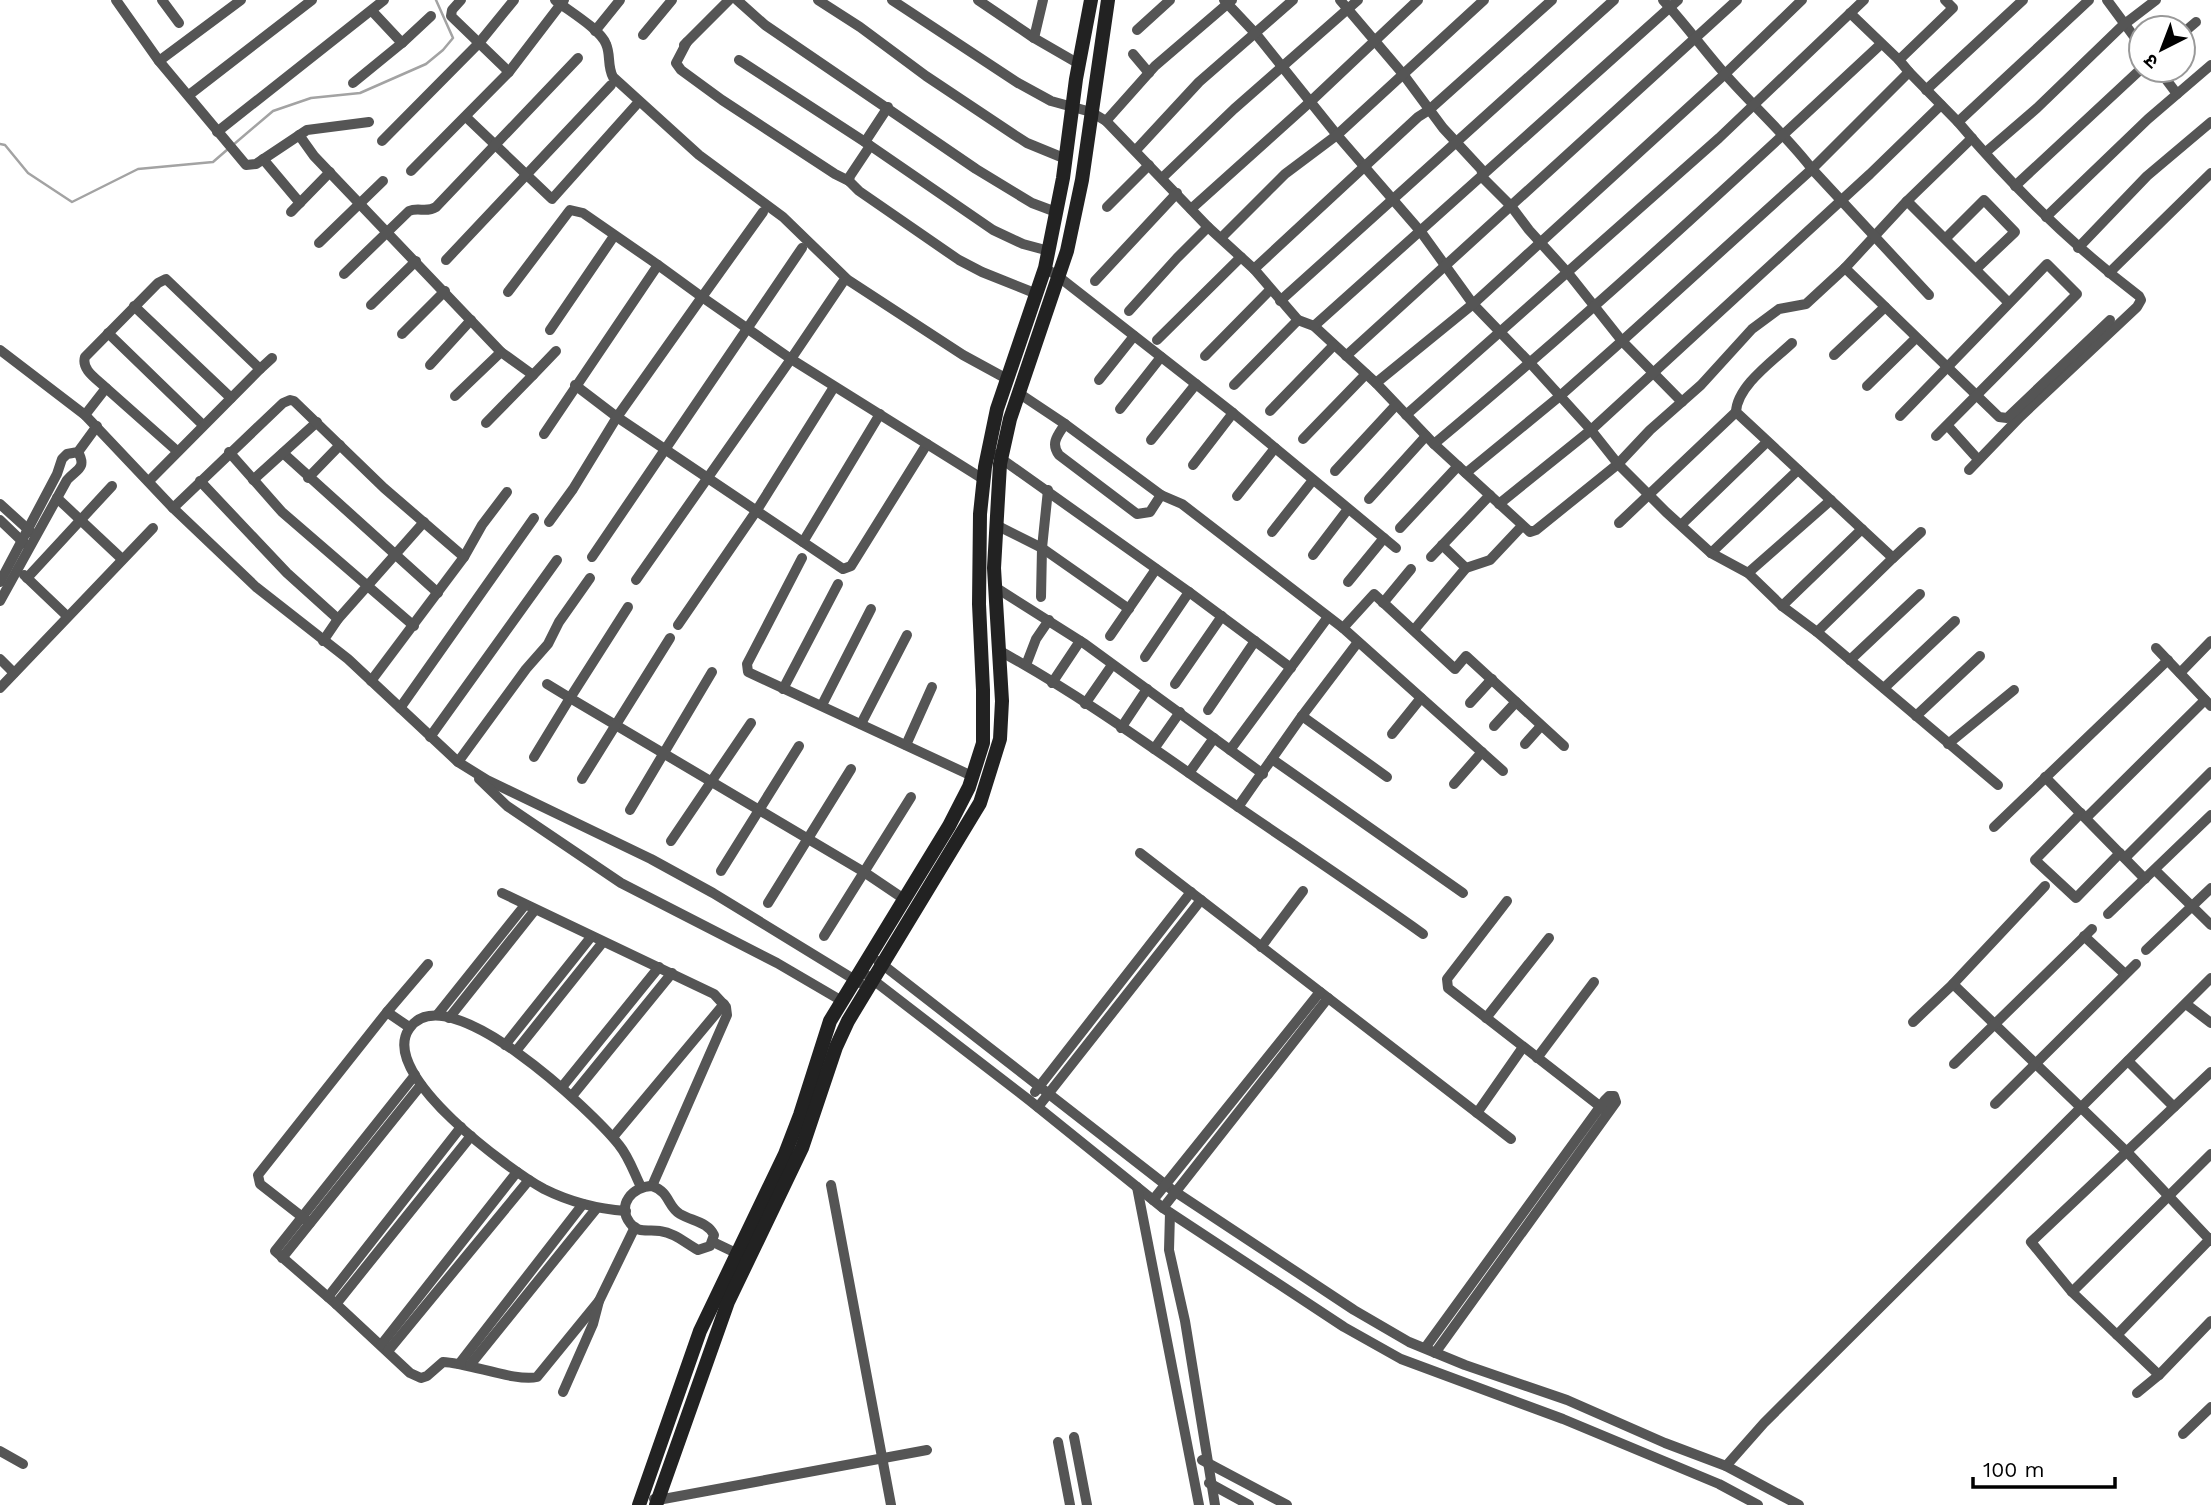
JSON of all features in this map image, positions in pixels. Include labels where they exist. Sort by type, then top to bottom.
[{"type":"main road","points":[[641,1499],[700,1331],[794,1132],[830,1021],[949,826],[972,776],[983,743],[979,591],[983,479],[997,409],[1049,251],[1091,0]]},
{"type":"main road","points":[[657,1502],[728,1302],[802,1148],[836,1047],[848,1021],[980,803],[987,784],[1000,739],[1002,701],[995,587],[996,525],[1002,458],[1010,419],[1059,277],[1077,211],[1108,0]]},
{"type":"street","points":[[116,0],[159,61],[221,137],[251,166],[299,135],[319,127],[369,122]]},
{"type":"street","points":[[162,0],[178,23]]},
{"type":"street","points":[[159,61],[241,0]]},
{"type":"street","points":[[189,95],[313,0]]},
{"type":"street","points":[[221,137],[384,0]]},
{"type":"street","points":[[461,0],[450,16],[509,72]]},
{"type":"street","points":[[382,141],[479,43],[514,0]]},
{"type":"street","points":[[595,32],[620,0]]},
{"type":"street","points":[[643,35],[672,0]]},
{"type":"street","points":[[673,57],[729,0]]},
{"type":"street","points":[[737,0],[765,25],[976,169],[1032,203],[1056,212]]},
{"type":"street","points":[[818,0],[1027,143],[1066,159]]},
{"type":"street","points":[[892,0],[1018,83],[1051,101],[1091,113],[1105,121],[1208,227],[1254,269],[1298,320],[1314,326],[1376,383],[1430,440],[1530,532],[1618,464],[1650,430],[1701,386],[1752,329],[1779,309],[1806,304],[1845,268],[1907,201],[1972,138]]},
{"type":"street","points":[[978,0],[996,6],[1034,38],[1079,64]]},
{"type":"street","points":[[1034,38],[1043,0]]},
{"type":"street","points":[[1137,30],[1170,0]]},
{"type":"street","points":[[1136,150],[1199,82],[1293,0]]},
{"type":"street","points":[[1340,0],[1622,341],[1682,402]]},
{"type":"street","points":[[1162,178],[1234,109],[1358,0]]},
{"type":"street","points":[[1191,209],[1418,0]]},
{"type":"street","points":[[1221,238],[1285,174],[1337,135],[1484,0]]},
{"type":"street","points":[[1254,269],[1418,117],[1552,0]]},
{"type":"street","points":[[1280,301],[1614,0]]},
{"type":"street","points":[[1346,356],[1447,267],[1737,0]]},
{"type":"street","points":[[1376,383],[1473,304],[1802,0]]},
{"type":"street","points":[[1406,415],[1568,273],[1864,0]]},
{"type":"street","points":[[1899,60],[1949,4],[1962,0]]},
{"type":"street","points":[[1926,90],[2023,0]]},
{"type":"street","points":[[1958,122],[2089,0]]},
{"type":"street","points":[[2108,0],[2127,27]]},
{"type":"street","points":[[1986,152],[2037,108],[2125,24],[2156,0]]},
{"type":"street","points":[[411,171],[509,72],[533,43],[560,1],[606,42],[609,70],[614,76],[699,155],[783,217],[848,281],[963,355],[1007,379]]},
{"type":"street","points":[[1105,121],[1149,73],[1228,1],[1337,135],[1421,232],[1473,304],[1591,429],[1618,464],[1711,553],[1748,573],[1782,606],[1817,632],[1998,785]]},
{"type":"street","points":[[1314,326],[1483,176],[1670,3],[1725,74],[1929,295]]},
{"type":"street","points":[[372,11],[402,43]]},
{"type":"street","points":[[1850,13],[1899,60],[2046,217],[2078,248],[2139,296],[2140,304],[1969,470]]},
{"type":"street","points":[[353,83],[431,16]]},
{"type":"street","points":[[687,42],[677,62],[681,70],[722,100],[849,181],[859,191],[959,260],[1037,294]]},
{"type":"street","points":[[1369,499],[1430,440],[1531,363],[1881,44]]},
{"type":"street","points":[[1133,54],[1149,73]]},
{"type":"street","points":[[344,274],[409,211],[432,210],[436,207],[578,58]]},
{"type":"street","points":[[739,60],[993,230],[1023,244],[1049,251]]},
{"type":"street","points":[[2046,217],[2102,161],[2211,65]]},
{"type":"street","points":[[1400,528],[1462,470],[1560,396],[1622,341],[1812,170],[1909,72]]},
{"type":"street","points":[[2015,186],[2127,82]]},
{"type":"street","points":[[2170,84],[2177,94]]},
{"type":"street","points":[[446,260],[611,85]]},
{"type":"street","points":[[466,117],[550,199],[554,198],[636,105]]},
{"type":"street","points":[[1499,504],[1591,429],[1941,105]]},
{"type":"street","points":[[849,181],[888,107]]},
{"type":"street","points":[[2078,248],[2147,176],[2211,121]]},
{"type":"street","points":[[299,135],[314,156],[501,352],[533,375]]},
{"type":"street","points":[[263,159],[300,203]]},
{"type":"street","points":[[1107,207],[1149,165]]},
{"type":"street","points":[[292,212],[330,172]]},
{"type":"street","points":[[2109,273],[2211,173]]},
{"type":"street","points":[[319,243],[383,181]]},
{"type":"street","points":[[1095,281],[1177,193]]},
{"type":"street","points":[[1946,238],[1984,200],[1992,208],[2015,232],[1976,269]]},
{"type":"street","points":[[1907,201],[2008,302]]},
{"type":"street","points":[[508,292],[570,210],[583,213],[791,359],[983,479]]},
{"type":"street","points":[[549,522],[573,489],[617,417],[763,212]]},
{"type":"street","points":[[1129,311],[1208,227]]},
{"type":"street","points":[[550,330],[614,236]]},
{"type":"street","points":[[592,557],[802,248]]},
{"type":"street","points":[[1157,340],[1241,257]]},
{"type":"street","points":[[371,305],[416,261]]},
{"type":"street","points":[[1900,416],[2047,264],[2077,293],[1936,436]]},
{"type":"street","points":[[544,434],[658,265]]},
{"type":"street","points":[[1045,268],[1196,384],[1396,548]]},
{"type":"street","points":[[1845,268],[1999,417],[2007,418],[2110,320]]},
{"type":"street","points":[[177,451],[106,388],[83,363],[85,357],[134,306],[162,279],[166,279],[260,369]]},
{"type":"street","points":[[636,580],[843,282]]},
{"type":"street","points":[[1205,356],[1270,290]]},
{"type":"street","points":[[402,334],[445,291]]},
{"type":"street","points":[[134,306],[231,398]]},
{"type":"street","points":[[1834,355],[1885,307]]},
{"type":"street","points":[[430,365],[471,320]]},
{"type":"street","points":[[1234,385],[1298,320]]},
{"type":"street","points":[[108,333],[203,425]]},
{"type":"street","points":[[1099,380],[1133,336]]},
{"type":"street","points":[[1867,386],[1916,338]]},
{"type":"street","points":[[1792,343],[1741,391],[1736,412],[1894,558]]},
{"type":"street","points":[[1270,411],[1334,345]]},
{"type":"street","points":[[0,350],[85,415],[173,508],[256,587],[348,659],[458,762],[651,859],[871,984],[1033,1104],[1162,1207],[1344,1327],[1401,1359],[1563,1419],[1718,1484],[1758,1505]]},
{"type":"street","points":[[486,423],[556,351]]},
{"type":"street","points":[[455,396],[501,352]]},
{"type":"street","points":[[1120,408],[1161,357]]},
{"type":"street","points":[[149,481],[272,358]]},
{"type":"street","points":[[1303,439],[1366,374]]},
{"type":"street","points":[[1151,440],[1196,384]]},
{"type":"street","points":[[575,386],[843,569],[849,568],[927,444]]},
{"type":"street","points":[[678,625],[757,510],[834,387]]},
{"type":"street","points":[[85,415],[106,388]]},
{"type":"street","points":[[1020,394],[1161,495],[1182,504],[1343,628],[1503,771]]},
{"type":"street","points":[[173,508],[285,401],[294,401],[464,556]]},
{"type":"street","points":[[1335,471],[1396,405]]},
{"type":"street","points":[[1619,523],[1736,412]]},
{"type":"street","points":[[803,542],[880,414]]},
{"type":"street","points":[[1193,465],[1233,414]]},
{"type":"street","points":[[253,480],[317,422]]},
{"type":"street","points":[[1065,424],[1055,440],[1055,450],[1138,514],[1146,514],[1161,495]]},
{"type":"street","points":[[0,601],[64,456],[78,452],[97,426]]},
{"type":"street","points":[[1948,426],[1975,456]]},
{"type":"street","points":[[1681,525],[1767,442]]},
{"type":"street","points":[[308,478],[340,445]]},
{"type":"street","points":[[1237,496],[1275,448]]},
{"type":"street","points":[[988,449],[1291,668]]},
{"type":"street","points":[[32,533],[67,480],[81,468],[83,462],[78,452]]},
{"type":"street","points":[[229,452],[282,512],[414,625]]},
{"type":"street","points":[[283,453],[438,593]]},
{"type":"street","points":[[1711,553],[1798,470]]},
{"type":"street","points":[[1272,532],[1313,480]]},
{"type":"street","points":[[200,481],[287,573],[338,619]]},
{"type":"street","points":[[27,578],[112,486]]},
{"type":"street","points":[[1041,597],[1042,548],[1048,490]]},
{"type":"street","points":[[371,681],[438,593],[507,492]]},
{"type":"street","points":[[1432,557],[1490,495]]},
{"type":"street","points":[[57,498],[122,559]]},
{"type":"street","points":[[1748,573],[1831,500]]},
{"type":"street","points":[[0,504],[32,533]]},
{"type":"street","points":[[1313,555],[1348,509]]},
{"type":"street","points":[[400,708],[534,518]]},
{"type":"street","points":[[0,520],[26,544]]},
{"type":"street","points":[[323,641],[338,619],[424,522]]},
{"type":"street","points":[[996,525],[1042,548],[1129,609]]},
{"type":"street","points":[[1414,630],[1466,568],[1490,560],[1522,526]]},
{"type":"street","points":[[0,688],[153,528]]},
{"type":"street","points":[[1782,606],[1862,529]]},
{"type":"street","points":[[1817,632],[1920,532]]},
{"type":"street","points":[[1348,582],[1384,538]]},
{"type":"street","points":[[1443,545],[1466,568]]},
{"type":"street","points":[[803,558],[746,668],[752,675],[972,776]]},
{"type":"street","points":[[430,737],[557,560]]},
{"type":"street","points":[[14,566],[67,616]]},
{"type":"street","points":[[0,582],[14,566]]},
{"type":"street","points":[[1110,636],[1156,569]]},
{"type":"street","points":[[1383,603],[1411,569]]},
{"type":"street","points":[[458,762],[526,669],[548,644],[559,622],[590,578]]},
{"type":"street","points":[[783,689],[838,584]]},
{"type":"street","points":[[995,587],[1080,641],[1263,774]]},
{"type":"street","points":[[1144,657],[1189,592]]},
{"type":"street","points":[[1343,628],[1374,594],[1455,669],[1466,656],[1564,746]]},
{"type":"street","points":[[1850,660],[1920,594]]},
{"type":"street","points":[[534,757],[628,607]]},
{"type":"street","points":[[822,705],[871,609]]},
{"type":"street","points":[[1175,684],[1222,616]]},
{"type":"street","points":[[1230,750],[1328,617]]},
{"type":"street","points":[[1026,665],[1036,639],[1049,620]]},
{"type":"street","points":[[1884,688],[1955,621]]},
{"type":"street","points":[[861,724],[908,635]]},
{"type":"street","points":[[582,779],[670,638]]},
{"type":"street","points":[[1052,683],[1080,641]]},
{"type":"street","points":[[1208,710],[1255,641]]},
{"type":"street","points":[[1238,807],[1358,642]]},
{"type":"street","points":[[2180,673],[2211,642]]},
{"type":"street","points":[[2156,648],[2208,703],[2035,860],[2076,898],[2211,772]]},
{"type":"street","points":[[998,650],[1026,665],[1154,749],[1423,934]]},
{"type":"street","points":[[1916,716],[1980,656]]},
{"type":"street","points":[[0,659],[14,673]]},
{"type":"street","points":[[1994,827],[2168,660]]},
{"type":"street","points":[[1085,705],[1112,665]]},
{"type":"street","points":[[630,810],[712,672]]},
{"type":"street","points":[[1470,703],[1492,679]]},
{"type":"street","points":[[548,684],[864,872],[904,899]]},
{"type":"street","points":[[906,745],[932,687]]},
{"type":"street","points":[[1121,728],[1147,689]]},
{"type":"street","points":[[1948,744],[2014,690]]},
{"type":"street","points":[[1392,734],[1421,698]]},
{"type":"street","points":[[1494,726],[1516,702]]},
{"type":"street","points":[[1154,749],[1180,712]]},
{"type":"street","points":[[1302,716],[1387,777]]},
{"type":"street","points":[[671,841],[751,723]]},
{"type":"street","points":[[1525,744],[1541,726]]},
{"type":"street","points":[[1189,773],[1214,738]]},
{"type":"street","points":[[722,871],[799,746]]},
{"type":"street","points":[[1454,784],[1482,752]]},
{"type":"street","points":[[1272,759],[1463,893]]},
{"type":"street","points":[[768,904],[851,769]]},
{"type":"street","points":[[474,772],[507,806],[621,883],[788,969],[842,1001]]},
{"type":"street","points":[[2045,777],[2145,879]]},
{"type":"street","points":[[824,936],[911,797]]},
{"type":"street","points":[[2108,914],[2211,814]]},
{"type":"street","points":[[1140,853],[1511,1139]]},
{"type":"street","points":[[2155,870],[2211,925]]},
{"type":"street","points":[[1913,1021],[1953,984],[2045,886]]},
{"type":"street","points":[[2146,950],[2211,888]]},
{"type":"street","points":[[1261,947],[1303,891]]},
{"type":"street","points":[[1033,1104],[1038,1086],[1191,892]]},
{"type":"street","points":[[502,894],[672,973],[714,994],[724,1004],[727,1015],[646,1187]]},
{"type":"street","points":[[1033,1104],[1048,1094],[1201,900]]},
{"type":"street","points":[[1430,1351],[1604,1110],[1448,988],[1447,979],[1507,901]]},
{"type":"street","points":[[437,1015],[530,908]]},
{"type":"street","points":[[449,1018],[530,908]]},
{"type":"street","points":[[1954,1064],[2088,933],[2125,974]]},
{"type":"street","points":[[505,1045],[591,937]]},
{"type":"street","points":[[1486,1018],[1549,937]]},
{"type":"street","points":[[516,1051],[603,942]]},
{"type":"street","points":[[870,956],[1170,1188],[1354,1310],[1430,1351],[1567,1400],[1665,1443],[1726,1466],[1799,1505]]},
{"type":"street","points":[[306,1220],[260,1184],[258,1175],[428,964]]},
{"type":"street","points":[[1996,1104],[2136,964]]},
{"type":"street","points":[[562,1087],[659,967]]},
{"type":"street","points":[[572,1096],[672,973]]},
{"type":"street","points":[[1726,1466],[1764,1423],[2211,978]]},
{"type":"street","points":[[1537,1058],[1594,982]]},
{"type":"street","points":[[1953,984],[2128,1153],[2210,1239],[2118,1335]]},
{"type":"street","points":[[1215,1505],[1185,1321],[1162,1207],[1170,1188],[1324,995]]},
{"type":"street","points":[[613,1137],[724,1004]]},
{"type":"street","points":[[2186,1004],[2211,1023]]},
{"type":"street","points":[[387,1012],[409,1027]]},
{"type":"street","points":[[625,1211],[596,1209],[546,1189],[517,1172],[460,1127],[435,1104],[415,1075],[404,1046],[409,1027],[419,1018],[437,1015],[460,1021],[516,1051],[562,1087],[613,1137],[646,1187]]},
{"type":"street","points":[[1477,1113],[1522,1046]]},
{"type":"street","points":[[2127,1061],[2174,1107]]},
{"type":"street","points":[[2158,1375],[2072,1292],[2031,1242],[2211,1072]]},
{"type":"street","points":[[415,1075],[279,1255],[410,1373],[421,1378],[443,1362],[525,1378],[537,1377],[599,1301]]},
{"type":"street","points":[[306,1220],[421,1085]]},
{"type":"street","points":[[332,1300],[460,1127]]},
{"type":"street","points":[[332,1300],[471,1136]]},
{"type":"street","points":[[2072,1292],[2211,1154]]},
{"type":"street","points":[[384,1348],[517,1172]]},
{"type":"street","points":[[384,1348],[529,1180]]},
{"type":"street","points":[[831,1185],[891,1505]]},
{"type":"street","points":[[646,1187],[665,1193],[678,1213],[710,1228],[714,1235],[713,1242],[707,1248],[698,1250],[683,1239],[662,1231],[642,1231],[629,1222],[625,1211],[631,1193],[646,1187]]},
{"type":"street","points":[[1137,1187],[1199,1505]]},
{"type":"street","points":[[464,1364],[583,1204]]},
{"type":"street","points":[[464,1364],[596,1209]]},
{"type":"street","points":[[562,1392],[593,1324],[599,1301],[635,1227]]},
{"type":"street","points":[[713,1242],[737,1252]]},
{"type":"street","points":[[2137,1393],[2211,1321]]},
{"type":"street","points":[[2183,1434],[2211,1407]]},
{"type":"street","points":[[1074,1437],[1087,1505]]},
{"type":"street","points":[[1058,1442],[1070,1505]]},
{"type":"street","points":[[641,1499],[657,1502],[927,1450]]},
{"type":"street","points":[[0,1451],[23,1464]]},
{"type":"street","points":[[1189,1455],[1287,1505]]},
{"type":"street","points":[[1194,1476],[1249,1505]]},
{"type":"waterway","points":[[233,145],[273,111],[311,98],[360,93],[426,64],[453,38],[436,0]]},
{"type":"waterway","points":[[0,144],[5,145],[28,173],[72,202],[138,169],[213,162],[228,149]]}]
